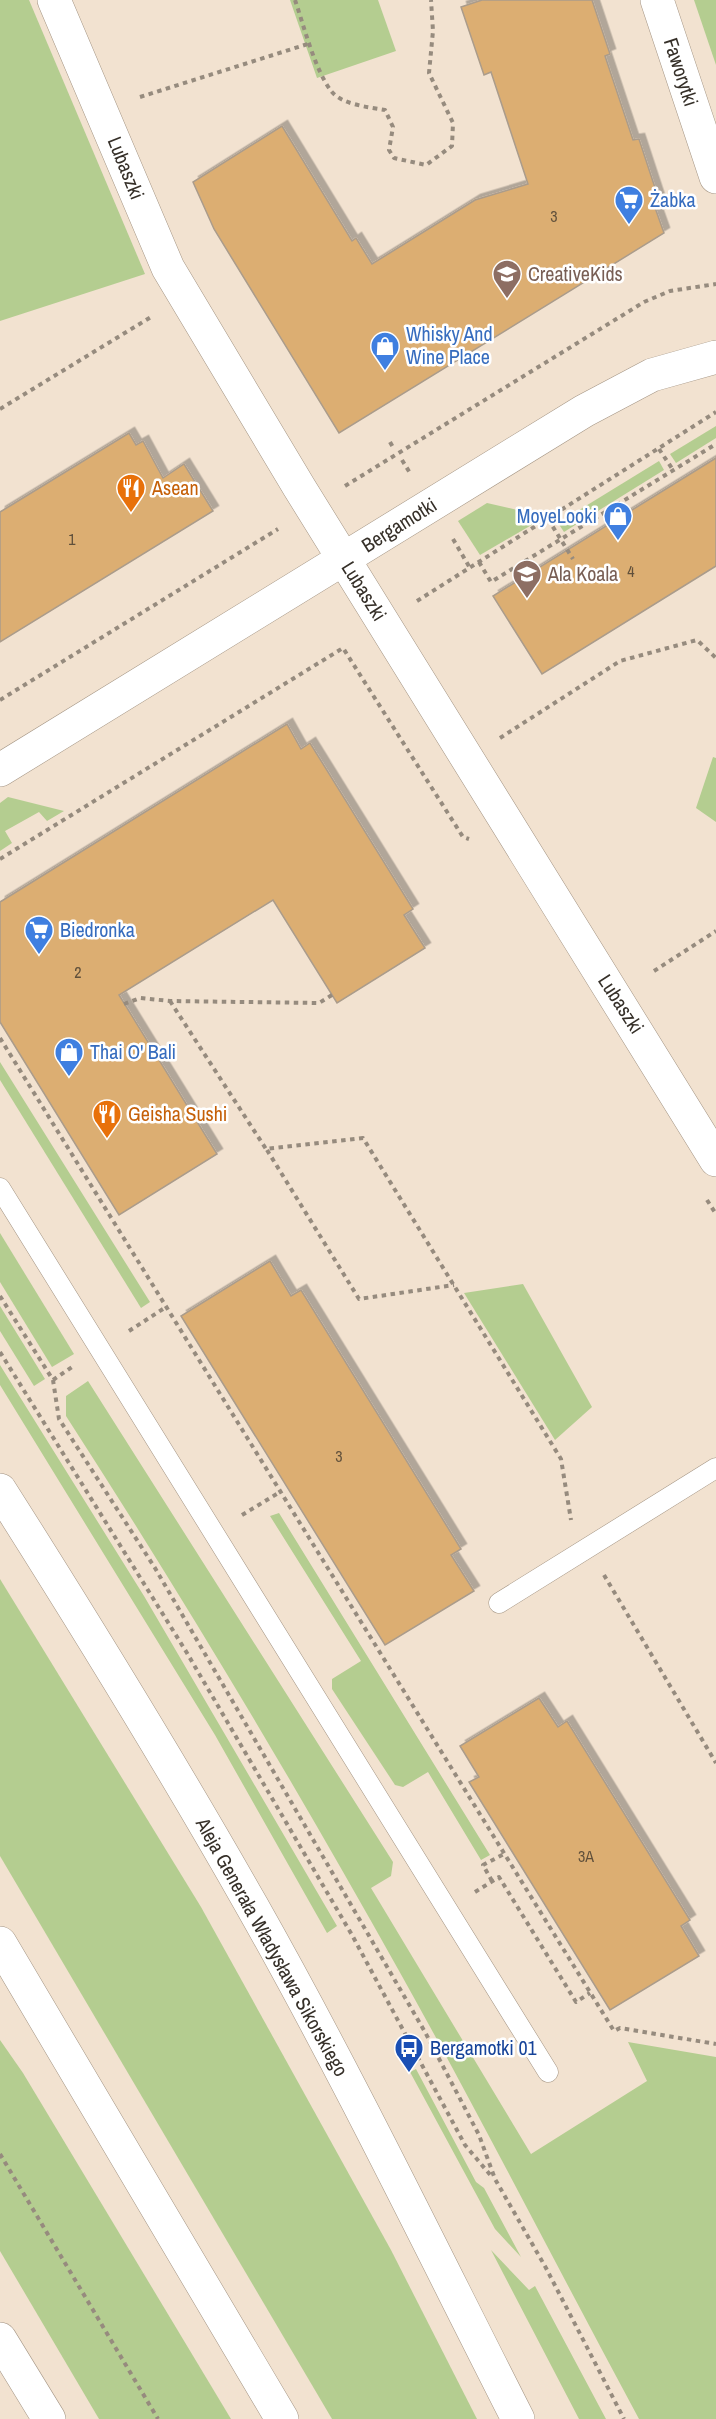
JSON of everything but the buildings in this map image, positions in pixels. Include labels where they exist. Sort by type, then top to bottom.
[{"type":"street","name":"Lubaszki","points":[[54,0],[168,268],[344,559],[656,1058],[716,1160]]},
{"type":"street","name":"Faworytki","points":[[657,0],[716,177]]},
{"type":"street","name":"Bergamotki","points":[[0,770],[618,392],[671,368],[716,357]]},
{"type":"street","name":"Aleja Generała Władysława Sikorskiego","points":[[0,1490],[105,1655],[253,1908],[333,2056],[518,2419]]},
{"type":"street","points":[[0,1943],[282,2419]]},
{"type":"street","points":[[0,2339],[49,2419]]},
{"type":"lane","points":[[0,1188],[548,2072]]},
{"type":"lane","points":[[498,1603],[716,1468]]},
{"type":"path","points":[[295,0],[333,93],[353,103],[385,110],[393,127],[389,150],[394,158],[426,165],[452,146],[453,123],[429,73],[433,31],[431,0]]},
{"type":"path","points":[[102,110],[311,43]]},
{"type":"path","points":[[342,488],[644,302],[670,291],[716,285]]},
{"type":"path","points":[[0,409],[159,312]]},
{"type":"path","points":[[415,602],[716,412]]},
{"type":"path","points":[[390,442],[394,449]]},
{"type":"path","points":[[479,562],[491,582],[716,444]]},
{"type":"path","points":[[659,449],[673,470]]},
{"type":"path","points":[[548,519],[573,559]]},
{"type":"path","points":[[0,700],[282,526]]},
{"type":"path","points":[[450,534],[470,567]]},
{"type":"path","points":[[503,736],[620,661],[697,640],[716,658]]},
{"type":"path","points":[[0,859],[343,648],[463,837],[478,842]]},
{"type":"path","points":[[654,971],[716,931]]},
{"type":"path","points":[[124,1004],[140,998],[170,1001],[319,1003],[332,995]]},
{"type":"path","points":[[170,1001],[266,1149],[359,1299],[454,1285]]},
{"type":"path","points":[[0,1038],[614,2031],[620,2028],[716,2044]]},
{"type":"path","points":[[266,1149],[363,1138],[561,1459],[570,1518],[716,1763]]},
{"type":"path","points":[[704,1194],[716,1214]]},
{"type":"path","points":[[0,1296],[52,1380],[59,1419],[155,1568],[425,2032],[479,2135],[495,2180]]},
{"type":"path","points":[[128,1331],[166,1308]]},
{"type":"path","points":[[0,1352],[211,1693],[352,1935],[465,2145],[495,2180],[546,2268],[624,2419]]},
{"type":"path","points":[[263,1503],[280,1492]]},
{"type":"path","points":[[492,1881],[483,1865],[504,1854]]},
{"type":"path","points":[[447,1908],[499,1877],[576,2002],[590,1993]]},
{"type":"path","points":[[0,2154],[158,2419]]},
{"type":"green space","points":[[0,0],[29,0],[145,274],[0,321]]},
{"type":"green space","points":[[290,0],[378,0],[396,51],[317,78]]},
{"type":"green space","points":[[694,0],[716,0],[716,65]]},
{"type":"green space","points":[[716,426],[716,438],[676,463],[670,454]]},
{"type":"green space","points":[[659,461],[664,470],[564,532],[558,523]]},
{"type":"green space","points":[[487,503],[535,514],[535,523],[480,555],[458,521]]},
{"type":"green space","points":[[713,757],[716,758],[716,822],[696,808]]},
{"type":"green space","points":[[8,797],[64,811],[47,821],[39,812],[5,831],[12,843],[0,851],[0,803]]},
{"type":"green space","points":[[0,1062],[150,1302],[141,1308],[0,1080]]},
{"type":"green space","points":[[0,1233],[74,1354],[52,1367],[0,1282]]},
{"type":"green space","points":[[523,1284],[592,1407],[555,1440],[464,1293]]},
{"type":"green space","points":[[0,1306],[45,1379],[34,1386],[0,1331]]},
{"type":"green space","points":[[0,1365],[144,1596],[337,1926],[327,1933],[215,1735],[0,1385]]},
{"type":"green space","points":[[88,1381],[393,1862],[391,1876],[371,1888],[531,2154],[647,2081],[628,2042],[716,2057],[716,2419],[639,2419],[398,1969],[278,1759],[195,1621],[66,1416],[66,1396]]},
{"type":"green space","points":[[279,1513],[490,1855],[481,1860],[428,1772],[403,1787],[395,1785],[332,1689],[332,1679],[361,1661],[270,1516]]},
{"type":"green space","points":[[0,1579],[201,1907],[391,2250],[477,2419],[332,2419],[0,1856]]},
{"type":"green space","points":[[0,2040],[23,2073],[231,2419],[99,2419],[0,2251]]},
{"type":"green space","points":[[416,2069],[476,2182],[484,2188],[521,2257],[495,2229],[410,2072]]},
{"type":"green space","points":[[491,2250],[529,2290],[535,2286],[606,2419],[579,2419]]},
{"type":"place","name":"Żabka","points":[[629,226]]},
{"type":"place","name":"CreativeKids","points":[[507,300]]},
{"type":"place","name":"Whisky And Wine Place","points":[[385,372]]},
{"type":"place","name":"Asean","points":[[131,514]]},
{"type":"place","name":"MoyeLooki","points":[[618,542]]},
{"type":"place","name":"Ala Koala","points":[[527,600]]},
{"type":"place","name":"Biedronka","points":[[39,956]]},
{"type":"place","name":"Thai O' Bali","points":[[69,1078]]},
{"type":"place","name":"Geisha Sushi","points":[[107,1140]]},
{"type":"place","name":"Bergamotki 01","points":[[409,2074]]}]
